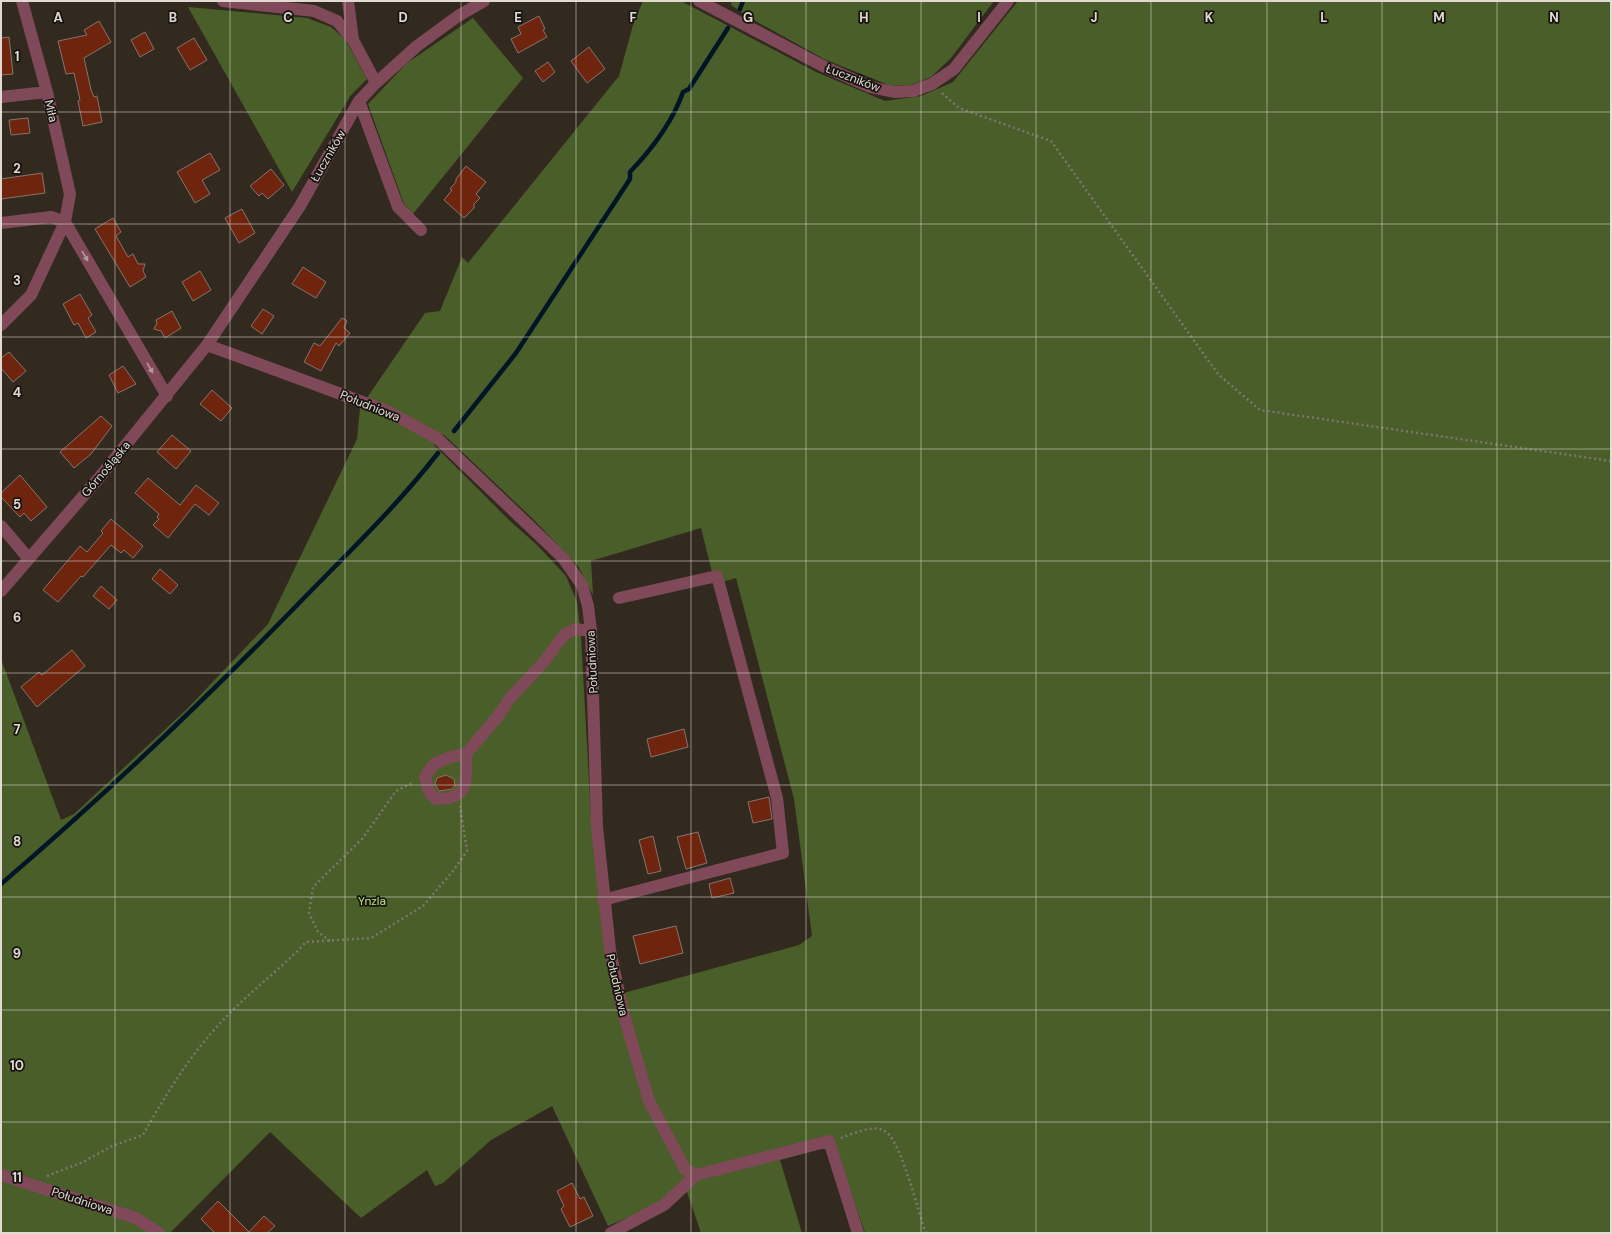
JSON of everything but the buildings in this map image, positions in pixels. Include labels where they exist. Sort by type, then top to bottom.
[{"type":"street","name":"Miła","points":[[1,325],[31,295],[65,222],[70,194],[47,92],[22,1]]},
{"type":"street","points":[[222,1],[314,11],[337,21],[353,40],[376,83]]},
{"type":"street","points":[[348,1],[353,40]]},
{"type":"street","name":"Łuczników","points":[[208,345],[300,206],[359,101],[376,83],[417,46],[458,16],[484,1]]},
{"type":"street","name":"Łuczników","points":[[699,1],[823,66],[870,87],[894,92],[913,91],[932,84],[954,69],[1008,1]]},
{"type":"street","points":[[1,97],[47,92]]},
{"type":"street","points":[[359,101],[398,207],[421,230]]},
{"type":"street","points":[[1,223],[51,216],[65,222],[166,396]]},
{"type":"street","name":"Górnośląska","points":[[1,591],[208,345]]},
{"type":"street","name":"Południowa","points":[[208,345],[387,411],[437,438],[563,558],[582,585],[588,606],[591,631],[597,827],[603,900],[610,950],[623,1012],[649,1100],[685,1169],[696,1175]]},
{"type":"street","points":[[1,526],[29,559]]},
{"type":"street","points":[[603,900],[783,853],[777,798],[717,576],[619,598]]},
{"type":"street","points":[[466,754],[450,757],[434,764],[425,777],[429,792],[436,799],[448,799],[459,795],[464,788],[466,754],[499,715],[510,698],[543,663],[564,635],[575,629],[591,631]]},
{"type":"street","points":[[611,1233],[625,1230],[664,1204],[696,1175],[829,1141],[858,1233]]},
{"type":"street","name":"Południowa","points":[[1,1175],[136,1218],[159,1233]]},
{"type":"path","points":[[932,84],[960,108],[1051,141],[1218,374],[1260,410],[1611,461]]},
{"type":"path","points":[[331,941],[318,932],[309,913],[313,887],[362,838],[396,791],[425,777]]},
{"type":"path","points":[[26,1183],[83,1162],[112,1146],[143,1135],[173,1082],[226,1017],[252,990],[288,962],[306,942],[371,938],[423,906],[453,871],[467,851],[459,795]]},
{"type":"path","points":[[829,1141],[875,1128],[883,1130],[889,1135],[903,1159],[926,1233]]},
{"type":"green space","name":"Ynzla","points":[[643,1],[681,1],[816,72],[885,101],[921,96],[953,82],[1018,1],[1611,1],[1611,1233],[865,1233],[835,1145],[780,1160],[802,1233],[701,1233],[687,1192],[608,1226],[552,1106],[491,1140],[443,1183],[435,1186],[427,1170],[361,1218],[270,1132],[170,1233],[1,1233],[1,659],[61,820],[74,814],[187,709],[268,624],[357,439],[360,408],[425,313],[440,311],[462,257],[468,263],[619,76],[633,25]],"holes":[[[443,434],[533,519],[578,566],[593,595],[591,561],[701,528],[715,584],[736,578],[794,799],[812,936],[799,945],[613,996],[602,927],[591,817],[581,637],[577,602],[566,576],[537,545],[509,520],[434,445]]]},
{"type":"green space","points":[[732,1],[994,1],[951,58],[931,77],[911,85],[891,86],[824,59],[752,19],[731,5]]},
{"type":"green space","points":[[188,7],[307,18],[331,27],[345,39],[367,79],[351,95],[292,192]]},
{"type":"green space","points":[[473,18],[523,78],[413,214],[404,204],[368,104],[407,63]]},
{"type":"waterway","points":[[740,9],[743,1]]},
{"type":"waterway","points":[[454,431],[516,353],[630,179],[630,172],[661,135],[679,103],[683,92],[689,89],[728,28]]},
{"type":"waterway","points":[[1,884],[117,781],[266,637],[406,492],[438,453]]}]
